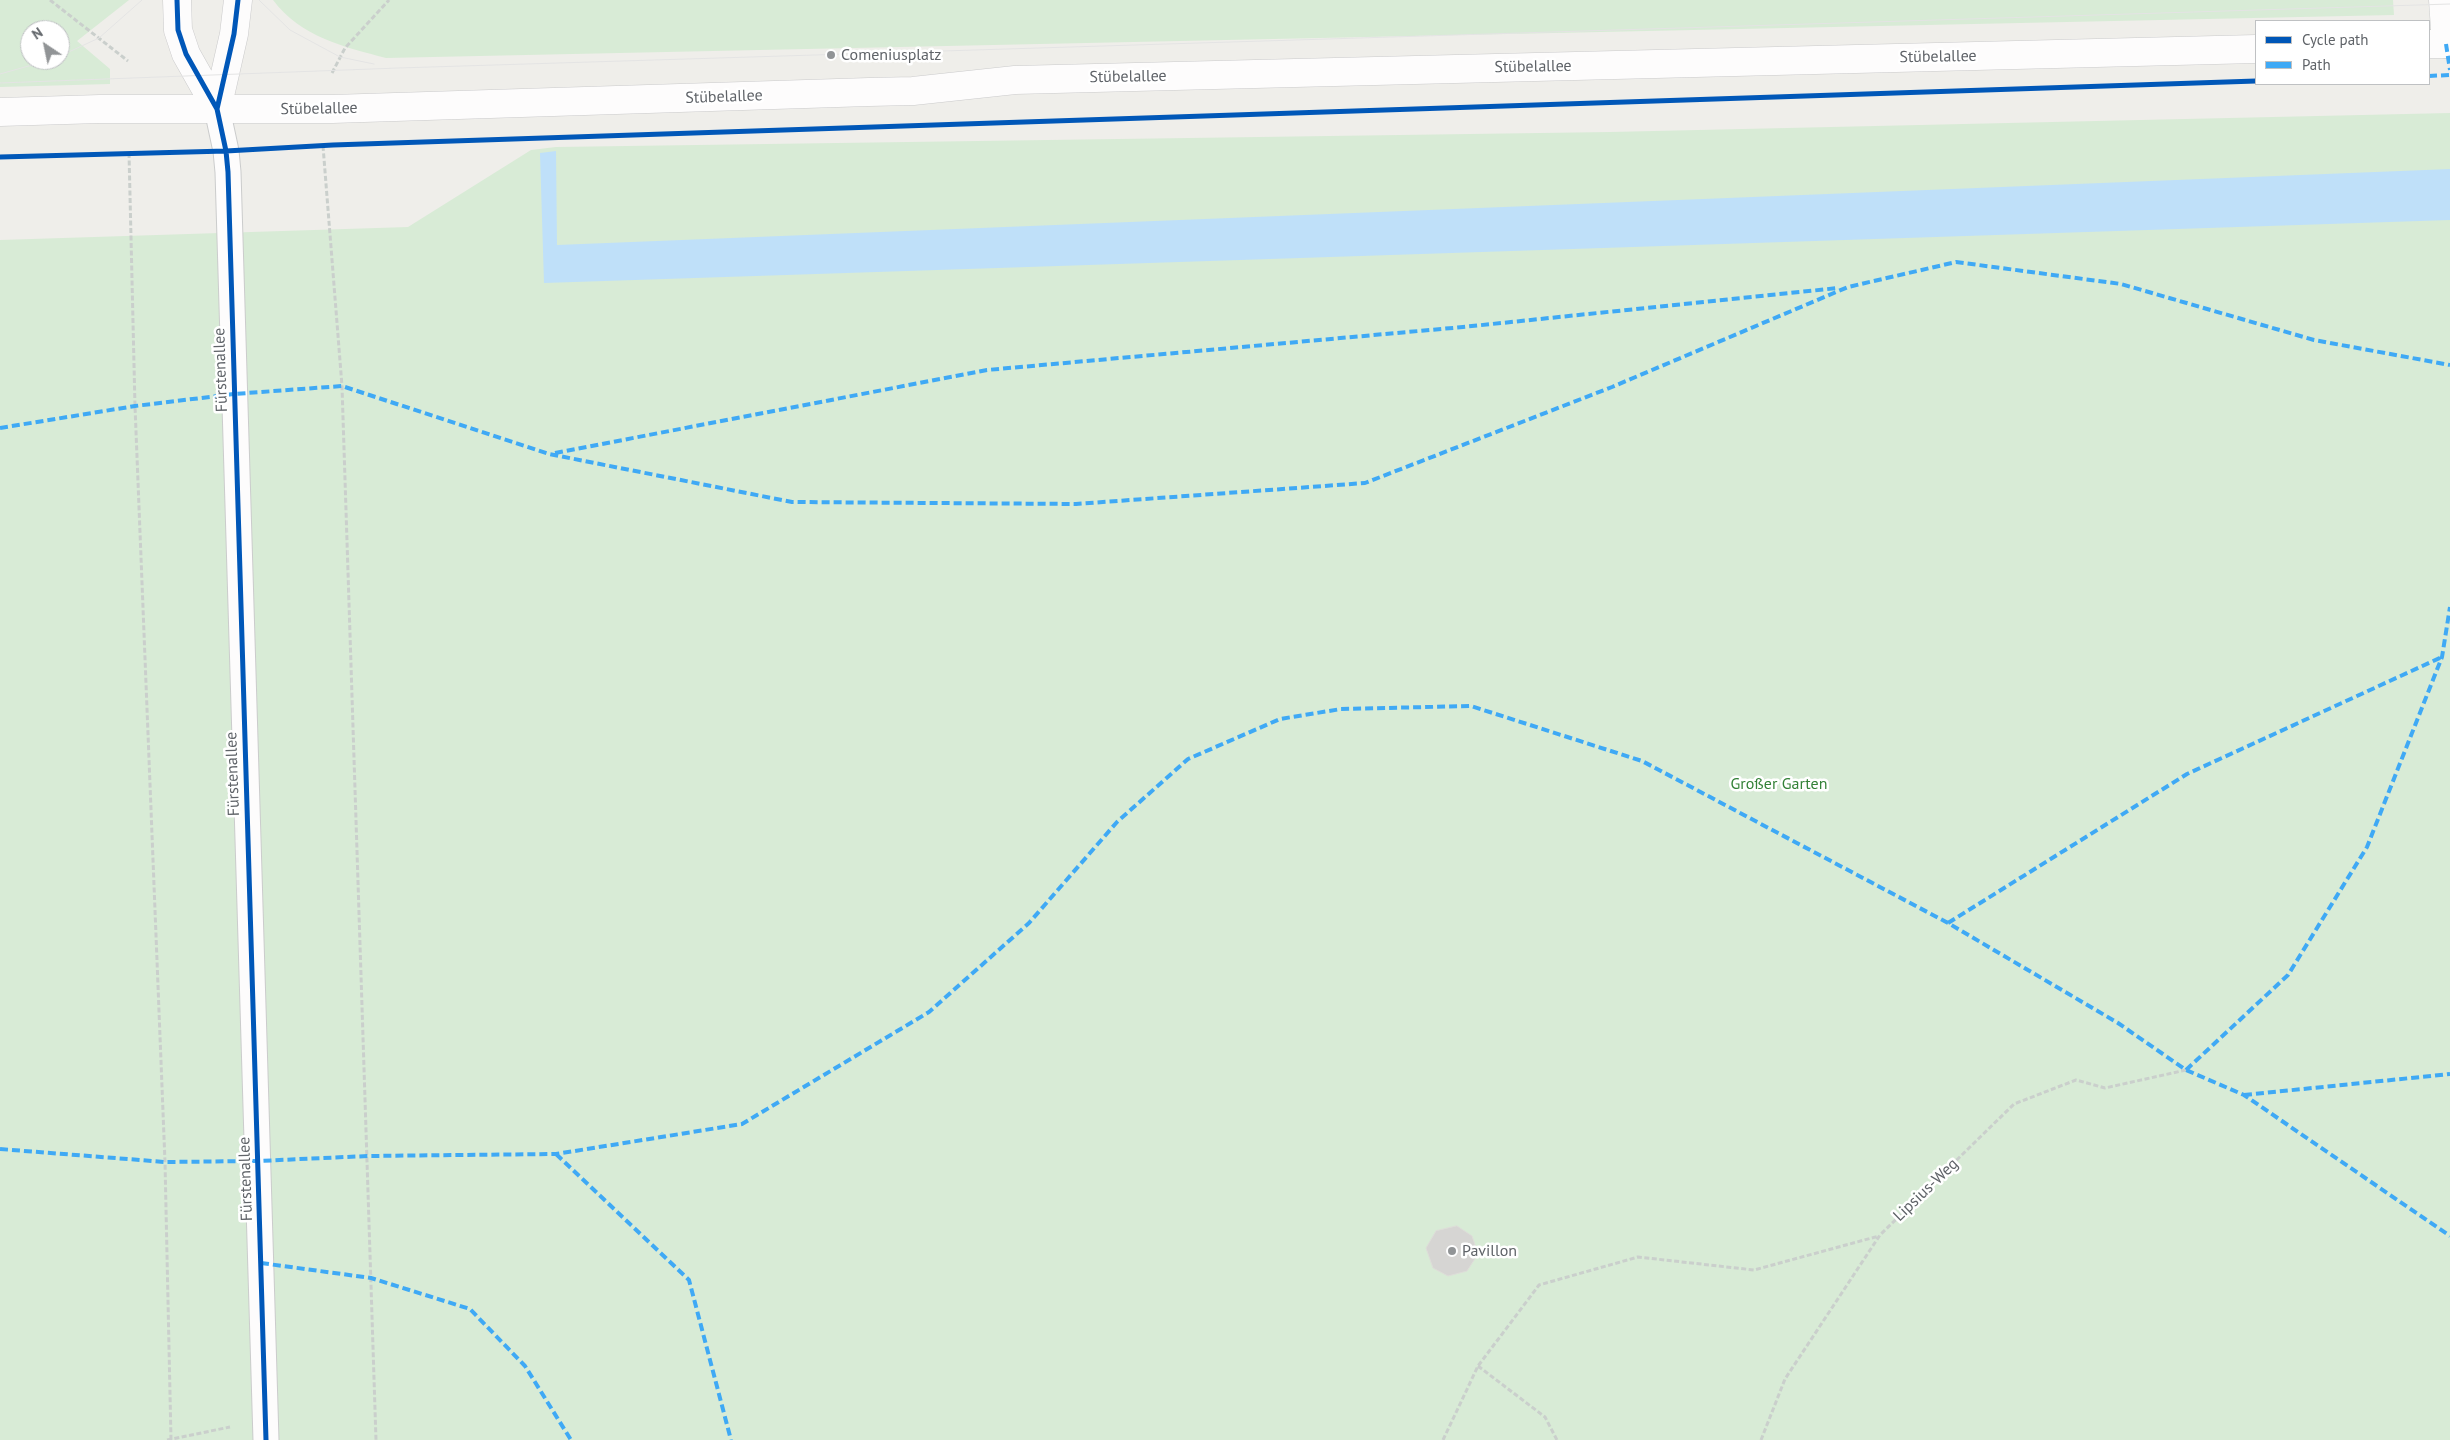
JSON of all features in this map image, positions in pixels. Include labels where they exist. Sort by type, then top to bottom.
[{"type":"main road","points":[[177,0],[178,30],[186,54],[216,109]]},
{"type":"main road","points":[[216,109],[234,34],[238,0]]},
{"type":"main road","points":[[2442,44],[2443,0]]},
{"type":"main road","name":"Stübelallee","points":[[0,112],[100,109],[342,109],[905,91],[1016,80],[2255,49]]},
{"type":"street","name":"Fürstenallee","points":[[216,109],[226,151],[228,172],[266,1430]]},
{"type":"path","points":[[50,0],[128,61]]},
{"type":"path","points":[[332,76],[332,70],[345,48],[390,0]]},
{"type":"path","points":[[323,145],[342,386],[376,1440]]},
{"type":"path","points":[[129,153],[135,406],[165,1162],[170,1440],[266,1430]]},
{"type":"path","points":[[1443,1440],[1478,1366],[1539,1285],[1638,1258],[1754,1270],[1880,1236]]},
{"type":"path","points":[[1478,1366],[1544,1417],[1557,1440]]},
{"type":"green space","points":[[0,0],[129,0],[77,41],[110,69],[110,84],[0,87]]},
{"type":"green space","points":[[273,0],[2393,0],[2394,15],[386,58],[339,45],[310,32],[284,13]]},
{"type":"green space","name":"Großer Garten","points":[[2450,113],[2450,1440],[0,1440],[0,240],[408,227],[531,150],[556,147],[1610,132]]},
{"type":"water","points":[[556,151],[557,245],[2450,169],[2450,220],[544,283],[540,153]]},
{"type":"building","name":"Pavillon","points":[[1457,1226],[1472,1236],[1478,1254],[1467,1271],[1448,1276],[1433,1268],[1426,1248],[1436,1231]]},
{"type":"tram line","points":[[70,51],[99,38],[142,0]]},
{"type":"tram line","points":[[259,0],[290,30],[340,57],[374,64]]},
{"type":"tram line","points":[[0,83],[398,68],[2450,4]]},
{"type":"tram line","points":[[0,74],[20,68]]},
{"type":"marked path","points":[[2446,44],[2450,70]]},
{"type":"marked path","points":[[2430,76],[2450,75]]},
{"type":"marked path","points":[[0,428],[135,406],[234,394],[342,386],[549,454],[792,502],[1076,504],[1365,483],[1612,387],[1848,287],[1956,262],[2121,284],[2314,340],[2450,365]]},
{"type":"marked path","points":[[555,453],[987,370],[1463,327],[1838,288]]},
{"type":"marked path","points":[[2186,1070],[2288,975],[2367,847],[2442,657],[2450,607]]},
{"type":"marked path","points":[[1948,923],[2187,774],[2442,657]]},
{"type":"marked path","points":[[0,1149],[165,1162],[258,1161],[368,1156],[556,1154],[742,1124],[929,1012],[1029,923],[1117,822],[1188,759],[1280,719],[1341,709],[1471,706],[1642,761],[1948,923],[2118,1023],[2186,1070],[2244,1095],[2450,1236]]},
{"type":"marked path","points":[[2244,1095],[2450,1074]]},
{"type":"marked path","points":[[556,1154],[689,1280],[731,1440]]},
{"type":"marked path","points":[[261,1263],[371,1278],[470,1309],[525,1366],[571,1440]]},
{"type":"cycle path","points":[[177,0],[178,30],[186,54],[217,109],[226,151],[228,172],[266,1440]]},
{"type":"cycle path","points":[[217,109],[234,34],[238,0]]},
{"type":"cycle path","points":[[0,157],[226,151],[333,145],[2255,81]]},
{"type":"place","name":"Comeniusplatz","points":[[831,55]]},
{"type":"place","name":"Pavillon","points":[[1452,1251]]}]
